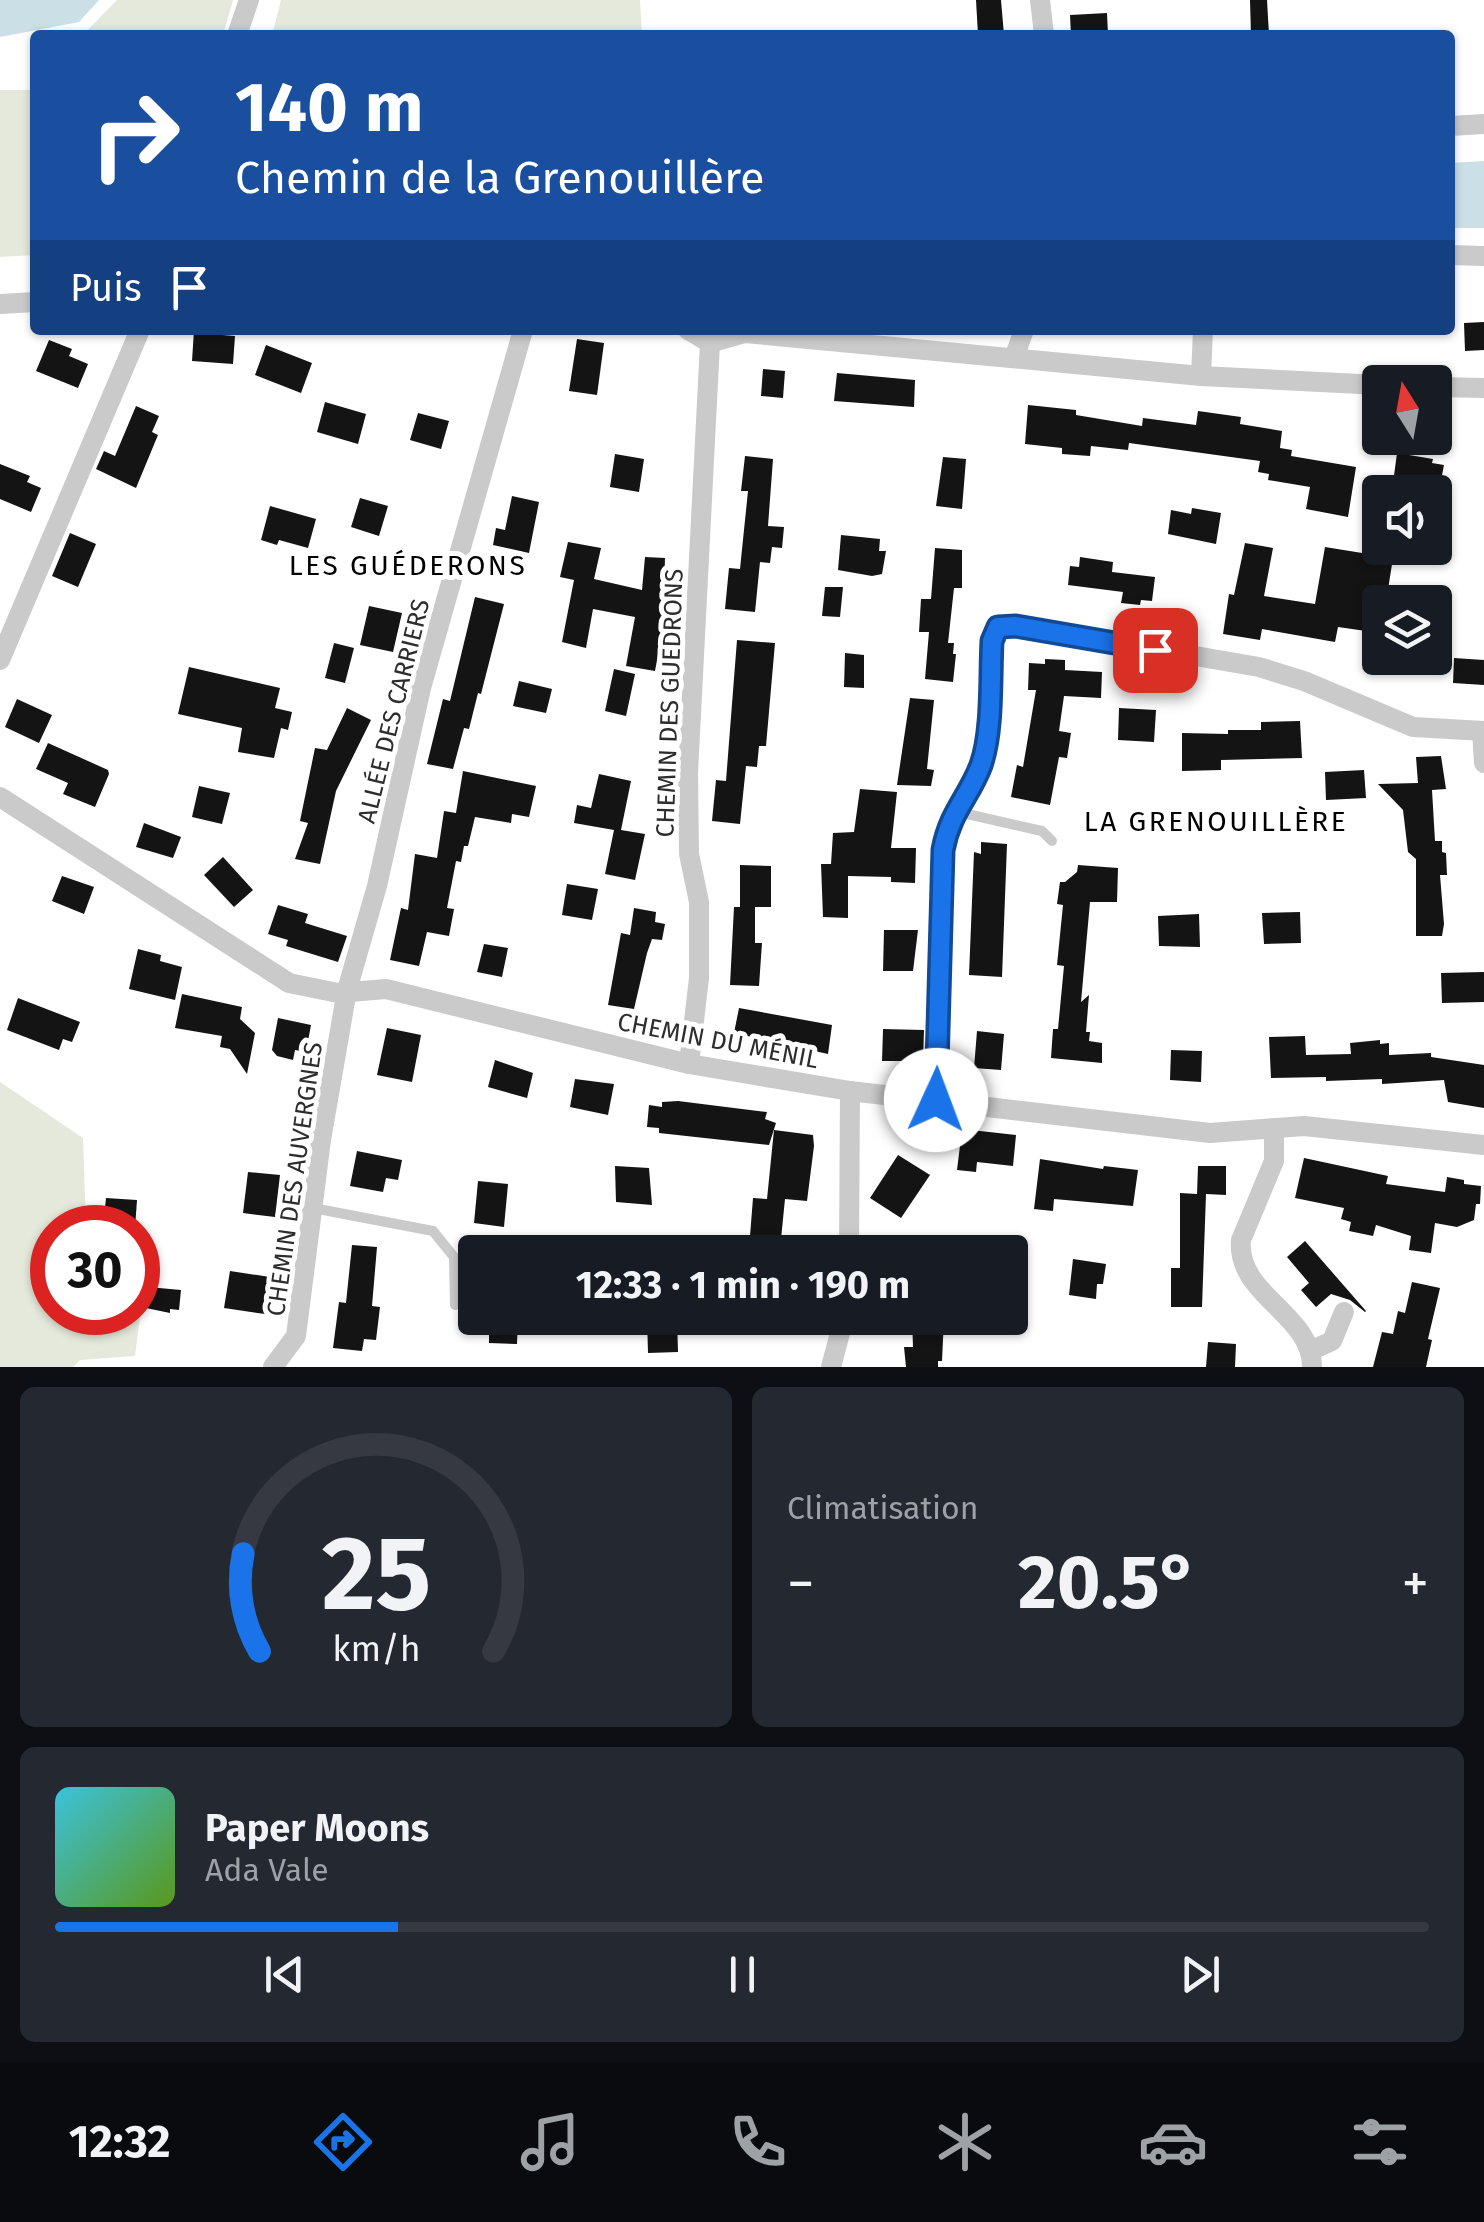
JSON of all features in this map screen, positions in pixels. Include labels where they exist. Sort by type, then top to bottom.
[{"type":"street","points":[[239,30],[248,0]]},
{"type":"street","points":[[1040,0],[1043,30]]},
{"type":"street","points":[[1455,126],[1484,124]]},
{"type":"street","points":[[1455,255],[1484,256]]},
{"type":"street","points":[[0,304],[30,302]]},
{"type":"street","points":[[0,660],[138,335]]},
{"type":"street","name":"ALLÉE DES CARRIERS","points":[[348,990],[377,886],[421,688],[521,335]]},
{"type":"street","points":[[696,335],[710,343],[739,335]]},
{"type":"street","points":[[767,335],[1201,376],[1362,385]]},
{"type":"street","points":[[1014,358],[1022,335]]},
{"type":"street","points":[[1201,376],[1203,335]]},
{"type":"street","name":"CHEMIN DES GUEDRONS","points":[[689,1064],[699,978],[699,902],[689,854],[688,773],[710,343]]},
{"type":"street","points":[[1452,387],[1484,388]]},
{"type":"street","points":[[936,1100],[943,850],[954,811],[980,766],[985,746],[992,641],[998,627],[1016,626],[1259,668],[1304,681],[1413,727],[1483,731],[1484,763]]},
{"type":"street","name":"CHEMIN DU MÉNIL","points":[[0,798],[289,983],[338,993],[386,990],[689,1064],[850,1092],[1210,1133],[1304,1126],[1484,1145]]},
{"type":"street","name":"CHEMIN DES AUVERGNES","points":[[274,1367],[296,1336],[312,1208],[348,990]]},
{"type":"street","points":[[849,1235],[850,1092]]},
{"type":"street","points":[[1274,1128],[1274,1161],[1241,1240],[1242,1263],[1303,1335],[1312,1359],[1332,1341],[1344,1312]]},
{"type":"street","points":[[830,1367],[839,1335]]},
{"type":"lane","points":[[954,811],[1042,831],[1052,841]]},
{"type":"lane","points":[[312,1208],[433,1231],[454,1257],[455,1305]]},
{"type":"shaded area","points":[[0,0],[99,0],[79,22],[0,37]]},
{"type":"shaded area","points":[[117,0],[233,0],[224,30],[88,30]]},
{"type":"shaded area","points":[[281,0],[640,0],[642,30],[273,30]]},
{"type":"shaded area","points":[[0,90],[30,90],[30,255],[0,257]]},
{"type":"shaded area","points":[[1484,161],[1484,228],[1455,228],[1455,163]]},
{"type":"shaded area","points":[[0,1082],[83,1138],[85,1205],[30,1205],[30,1335],[138,1335],[135,1356],[80,1360],[73,1367],[0,1367]]},
{"type":"building","points":[[976,0],[1001,0],[1004,30],[978,30]]},
{"type":"building","points":[[1250,0],[1267,0],[1269,30],[1251,30]]},
{"type":"building","points":[[1107,13],[1108,30],[1071,30],[1070,15]]},
{"type":"building","points":[[1484,322],[1484,350],[1465,351],[1464,323]]},
{"type":"building","points":[[194,335],[235,336],[233,364],[192,361]]},
{"type":"building","points":[[577,339],[604,343],[597,395],[569,391]]},
{"type":"building","points":[[49,340],[72,349],[69,356],[88,364],[78,388],[36,371]]},
{"type":"building","points":[[266,345],[312,363],[301,393],[255,375]]},
{"type":"building","points":[[763,369],[785,371],[783,398],[761,396]]},
{"type":"building","points":[[837,373],[915,380],[914,407],[834,401]]},
{"type":"building","points":[[325,402],[366,414],[358,444],[317,432]]},
{"type":"building","points":[[1028,405],[1076,410],[1076,415],[1142,426],[1143,418],[1196,425],[1198,411],[1241,417],[1240,424],[1282,431],[1280,448],[1292,450],[1291,456],[1356,467],[1348,517],[1306,509],[1310,487],[1268,480],[1269,474],[1258,472],[1260,461],[1129,443],[1128,450],[1091,446],[1090,456],[1062,454],[1062,448],[1025,444]]},
{"type":"building","points":[[136,406],[159,416],[152,432],[158,435],[136,488],[96,469],[104,451],[115,456]]},
{"type":"building","points":[[418,413],[449,421],[441,449],[410,440]]},
{"type":"building","points":[[615,454],[644,459],[639,492],[610,487]]},
{"type":"building","points":[[1397,455],[1433,459],[1432,463],[1444,465],[1442,475],[1394,475]]},
{"type":"building","points":[[745,456],[773,459],[768,526],[784,527],[782,548],[772,547],[770,563],[760,562],[755,612],[725,609],[729,568],[740,569],[748,491],[741,491]]},
{"type":"building","points":[[943,457],[966,459],[962,509],[936,506]]},
{"type":"building","points":[[0,464],[30,476],[27,482],[41,488],[31,512],[0,499]]},
{"type":"building","points":[[512,496],[539,502],[529,553],[493,545],[496,528],[505,530]]},
{"type":"building","points":[[360,498],[388,506],[379,536],[351,527]]},
{"type":"building","points":[[270,506],[316,519],[308,548],[279,540],[277,545],[261,540]]},
{"type":"building","points":[[1192,508],[1221,513],[1216,544],[1168,534],[1171,510],[1191,514]]},
{"type":"building","points":[[70,533],[96,544],[78,587],[52,576]]},
{"type":"building","points":[[841,535],[880,539],[879,551],[886,551],[882,574],[838,570]]},
{"type":"building","points":[[568,542],[601,548],[594,579],[642,590],[645,557],[665,558],[664,589],[684,590],[682,623],[664,622],[655,671],[626,666],[635,617],[593,609],[586,648],[562,642],[574,580],[560,577]]},
{"type":"building","points":[[1245,543],[1273,548],[1264,596],[1315,604],[1325,547],[1362,553],[1362,565],[1392,565],[1389,585],[1362,585],[1362,630],[1338,627],[1335,642],[1262,629],[1260,640],[1223,634],[1229,594],[1234,595]]},
{"type":"building","points":[[935,548],[962,550],[962,588],[954,588],[948,643],[954,643],[956,654],[953,682],[925,679],[929,632],[919,632],[921,599],[931,599]]},
{"type":"building","points":[[1080,557],[1113,562],[1112,572],[1155,577],[1152,601],[1141,600],[1140,605],[1121,603],[1123,592],[1068,585],[1070,566],[1079,567]]},
{"type":"building","points":[[825,587],[843,587],[840,617],[822,616]]},
{"type":"building","points":[[475,597],[504,604],[481,694],[478,693],[469,729],[464,728],[453,769],[427,764],[443,699],[450,701]]},
{"type":"building","points":[[369,606],[402,613],[393,652],[360,645]]},
{"type":"building","points":[[737,640],[775,643],[766,746],[759,746],[757,767],[746,766],[740,824],[712,821],[716,780],[726,781]]},
{"type":"building","points":[[334,643],[354,648],[345,683],[325,678]]},
{"type":"building","points":[[845,653],[864,655],[864,688],[844,687]]},
{"type":"building","points":[[1454,658],[1484,660],[1484,685],[1453,683]]},
{"type":"building","points":[[1045,659],[1065,660],[1065,670],[1102,672],[1101,698],[1064,696],[1059,731],[1071,733],[1067,758],[1059,757],[1050,805],[1011,797],[1017,765],[1023,767],[1036,690],[1028,690],[1029,663],[1045,664]]},
{"type":"building","points":[[189,667],[280,688],[275,708],[292,712],[288,730],[281,728],[274,758],[238,752],[242,728],[178,714]]},
{"type":"building","points":[[614,669],[635,674],[626,716],[605,711]]},
{"type":"building","points":[[519,681],[552,689],[546,713],[513,706]]},
{"type":"building","points":[[910,698],[934,700],[927,769],[934,770],[931,786],[897,785]]},
{"type":"building","points":[[17,699],[52,715],[39,743],[5,727]]},
{"type":"building","points":[[347,708],[371,720],[336,791],[320,864],[295,859],[308,823],[300,821],[315,748],[327,750]]},
{"type":"building","points":[[1119,708],[1156,710],[1154,742],[1118,740]]},
{"type":"building","points":[[1300,721],[1302,758],[1221,760],[1221,770],[1182,771],[1182,733],[1228,734],[1228,730],[1261,730],[1261,722]]},
{"type":"building","points":[[48,743],[108,770],[95,807],[63,794],[68,783],[36,769]]},
{"type":"building","points":[[1441,756],[1446,789],[1432,790],[1435,841],[1442,841],[1442,852],[1446,853],[1447,875],[1440,875],[1444,924],[1442,936],[1416,936],[1416,859],[1408,852],[1403,810],[1378,784],[1418,783],[1416,757]]},
{"type":"building","points":[[1364,770],[1366,798],[1326,800],[1325,772]]},
{"type":"building","points":[[463,771],[536,786],[529,817],[512,814],[511,823],[475,817],[468,846],[464,846],[461,862],[456,861],[447,908],[454,909],[449,936],[427,932],[419,966],[390,960],[401,908],[408,910],[415,854],[437,858],[444,811],[456,813]]},
{"type":"building","points":[[599,774],[631,781],[621,830],[645,834],[635,880],[605,874],[614,830],[574,823],[577,805],[591,808]]},
{"type":"building","points":[[199,786],[230,793],[222,824],[192,817]]},
{"type":"building","points":[[860,789],[897,792],[891,848],[916,848],[915,883],[891,882],[891,877],[848,876],[848,918],[823,917],[821,864],[831,864],[833,833],[854,832]]},
{"type":"building","points":[[144,823],[181,837],[173,858],[136,847]]},
{"type":"building","points":[[981,842],[1007,844],[1002,977],[969,975],[974,852],[981,854]]},
{"type":"building","points":[[223,857],[253,890],[234,907],[204,875]]},
{"type":"building","points":[[740,865],[771,866],[771,907],[755,907],[755,943],[762,943],[759,986],[730,985],[734,907],[740,907]]},
{"type":"building","points":[[1078,865],[1118,868],[1117,902],[1090,902],[1081,1002],[1089,995],[1086,1032],[1090,1032],[1089,1041],[1102,1043],[1102,1063],[1051,1058],[1064,966],[1057,965],[1063,905],[1057,904],[1060,882],[1077,872]]},
{"type":"building","points":[[62,876],[94,887],[84,914],[52,901]]},
{"type":"building","points":[[567,884],[598,889],[592,920],[562,915]]},
{"type":"building","points":[[278,905],[308,914],[305,923],[347,936],[338,962],[286,946],[288,940],[268,934]]},
{"type":"building","points":[[634,908],[656,912],[655,922],[665,924],[662,940],[652,939],[634,1009],[608,1005],[621,933],[630,935]]},
{"type":"building","points":[[1300,912],[1301,943],[1264,944],[1262,913]]},
{"type":"building","points":[[1199,914],[1200,947],[1159,946],[1158,916]]},
{"type":"building","points":[[884,930],[918,930],[913,971],[883,971]]},
{"type":"building","points":[[484,944],[508,948],[502,977],[477,972]]},
{"type":"building","points":[[138,949],[161,955],[160,961],[182,967],[175,1000],[129,989]]},
{"type":"building","points":[[1484,972],[1484,1002],[1442,1003],[1441,973]]},
{"type":"building","points":[[182,994],[242,1007],[240,1019],[255,1033],[247,1074],[230,1049],[220,1047],[222,1036],[175,1028]]},
{"type":"building","points":[[18,998],[80,1022],[72,1042],[63,1039],[59,1050],[7,1030]]},
{"type":"building","points":[[739,1008],[832,1025],[828,1054],[734,1033]]},
{"type":"building","points":[[278,1018],[311,1025],[306,1052],[295,1050],[293,1060],[277,1056],[272,1050]]},
{"type":"building","points":[[387,1028],[421,1035],[412,1082],[377,1075]]},
{"type":"building","points":[[883,1029],[924,1030],[923,1061],[882,1061]]},
{"type":"building","points":[[977,1031],[1004,1034],[1001,1070],[974,1068]]},
{"type":"building","points":[[1305,1036],[1306,1055],[1351,1054],[1350,1043],[1380,1040],[1380,1044],[1389,1043],[1389,1055],[1431,1053],[1431,1057],[1484,1065],[1484,1108],[1448,1102],[1444,1080],[1382,1084],[1382,1079],[1271,1078],[1269,1037]]},
{"type":"building","points":[[1171,1050],[1202,1051],[1201,1082],[1170,1080]]},
{"type":"building","points":[[495,1060],[533,1073],[527,1098],[488,1087]]},
{"type":"building","points":[[575,1079],[614,1084],[608,1115],[570,1107]]},
{"type":"building","points":[[662,1102],[767,1112],[765,1119],[776,1123],[769,1145],[659,1133],[659,1128],[647,1127],[649,1105],[662,1107]]},
{"type":"building","points":[[962,1129],[1016,1135],[1013,1166],[977,1162],[976,1172],[957,1170]]},
{"type":"building","points":[[774,1130],[813,1135],[807,1201],[785,1199],[781,1235],[750,1235],[753,1198],[767,1199]]},
{"type":"building","points":[[357,1151],[402,1160],[398,1180],[386,1178],[383,1192],[350,1186]]},
{"type":"building","points":[[898,1155],[930,1175],[901,1218],[870,1198]]},
{"type":"building","points":[[1304,1158],[1388,1176],[1386,1184],[1445,1192],[1447,1177],[1464,1180],[1464,1184],[1481,1186],[1480,1204],[1476,1204],[1474,1220],[1457,1227],[1435,1223],[1431,1253],[1409,1250],[1411,1236],[1376,1225],[1373,1236],[1349,1231],[1351,1222],[1341,1219],[1344,1208],[1295,1198]]},
{"type":"building","points":[[1040,1159],[1138,1170],[1133,1206],[1054,1199],[1053,1211],[1034,1209]]},
{"type":"building","points":[[615,1166],[649,1168],[652,1205],[616,1202]]},
{"type":"building","points":[[1198,1166],[1226,1166],[1226,1195],[1206,1194],[1202,1307],[1171,1307],[1171,1268],[1180,1268],[1180,1193],[1197,1194]]},
{"type":"building","points":[[248,1172],[280,1175],[275,1217],[243,1213]]},
{"type":"building","points":[[478,1181],[508,1184],[504,1227],[474,1223]]},
{"type":"building","points":[[106,1198],[137,1200],[137,1205],[105,1205]]},
{"type":"building","points":[[1305,1241],[1365,1312],[1350,1300],[1331,1294],[1316,1307],[1301,1290],[1309,1283],[1287,1257]]},
{"type":"building","points":[[352,1245],[377,1247],[372,1306],[380,1307],[376,1340],[364,1339],[362,1351],[333,1348],[339,1302],[346,1303]]},
{"type":"building","points":[[1073,1259],[1106,1264],[1103,1284],[1097,1284],[1096,1299],[1069,1295]]},
{"type":"building","points":[[230,1271],[270,1277],[265,1314],[224,1308]]},
{"type":"building","points":[[1412,1282],[1440,1288],[1426,1367],[1373,1367],[1382,1332],[1393,1334],[1398,1311],[1405,1313]]},
{"type":"building","points":[[160,1288],[181,1290],[179,1310],[170,1309],[170,1313],[160,1311]]},
{"type":"building","points":[[489,1335],[517,1335],[517,1344],[489,1343]]},
{"type":"building","points":[[647,1335],[678,1335],[678,1352],[648,1353]]},
{"type":"building","points":[[913,1335],[943,1335],[938,1367],[906,1367],[904,1347],[913,1347]]},
{"type":"building","points":[[1208,1342],[1236,1344],[1235,1367],[1206,1367]]},
{"type":"district","name":"LES GUÉDERONS","points":[[408,565]]},
{"type":"district","name":"LA GRENOUILLÈRE","points":[[1216,821]]},
{"type":"route","points":[[936,1100],[943,850],[948,825],[980,766],[985,746],[992,641],[998,627],[1016,626],[1155,650]]}]
